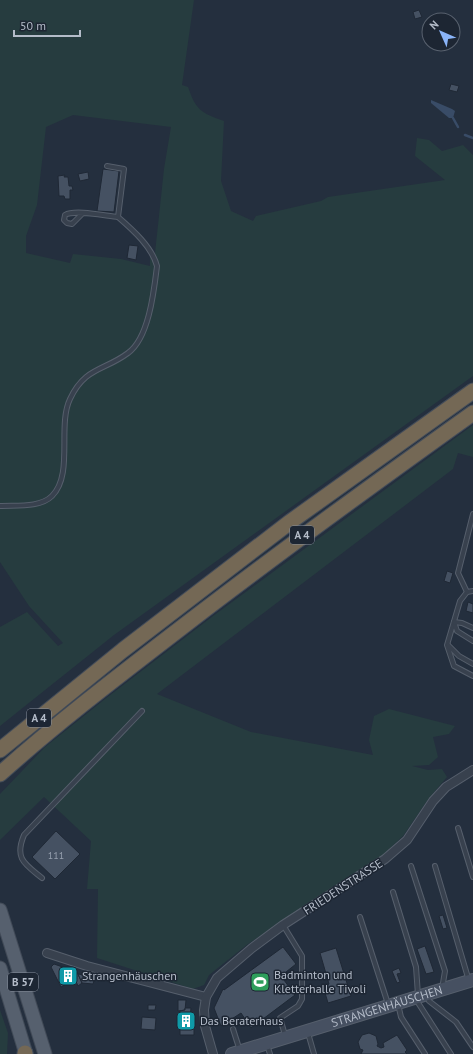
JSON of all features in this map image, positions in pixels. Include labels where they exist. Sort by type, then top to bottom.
[{"type":"highway","name":"A 4","points":[[0,750],[123,650],[290,522],[473,391]]},
{"type":"highway","name":"A 4","points":[[0,774],[41,738],[134,664],[298,538],[473,412]]},
{"type":"main road","name":"B 57","points":[[0,910],[45,1054]]},
{"type":"main road","name":"B 57","points":[[0,968],[26,1054]]},
{"type":"street","name":"FRIEDENSTRASSE","points":[[213,1054],[205,1026],[204,1010],[206,997],[217,978],[252,948],[283,925],[385,859],[407,840],[433,801],[446,787],[473,770]]},
{"type":"street","points":[[47,953],[87,966],[206,997]]},
{"type":"street","name":"STRANGENHÄUSCHEN","points":[[236,1053],[268,1049],[286,1038],[471,980]]},
{"type":"lane","points":[[107,166],[124,169],[118,217]]},
{"type":"lane","points":[[0,506],[37,504],[52,497],[61,481],[65,421],[69,401],[76,386],[89,374],[127,354],[141,337],[146,322],[157,266],[155,258],[145,245],[118,217],[83,213]]},
{"type":"lane","points":[[467,592],[458,573],[473,514]]},
{"type":"lane","points":[[473,591],[467,592],[460,601],[447,644],[454,666],[473,676]]},
{"type":"lane","points":[[454,622],[462,623],[473,628]]},
{"type":"lane","points":[[454,622],[457,631],[473,641]]},
{"type":"lane","points":[[447,644],[459,656],[473,664]]},
{"type":"lane","points":[[42,878],[24,863],[19,854],[20,845],[24,835],[142,711]]},
{"type":"lane","points":[[458,828],[473,877]]},
{"type":"lane","points":[[411,866],[445,971],[443,983],[445,989]]},
{"type":"lane","points":[[435,866],[471,980]]},
{"type":"lane","points":[[393,892],[416,967],[420,997],[417,1005],[451,1054]]},
{"type":"lane","points":[[360,917],[393,1005],[425,1054]]},
{"type":"lane","points":[[283,925],[302,956],[302,999],[298,1006],[280,1018],[286,1038]]},
{"type":"lane","points":[[420,997],[429,1001],[456,1022],[473,1047]]},
{"type":"lane","points":[[233,1028],[236,1053]]},
{"type":"lane","points":[[308,1031],[314,1054]]},
{"type":"green space","points":[[0,0],[194,0],[182,85],[188,87],[200,110],[210,116],[224,121],[221,181],[231,211],[253,221],[256,216],[321,201],[328,197],[445,180],[415,156],[417,138],[429,140],[442,151],[463,145],[473,155],[473,376],[114,635],[0,726],[0,627],[27,612],[58,646],[63,643],[29,606],[0,562]],"holes":[[[73,115],[171,127],[164,169],[155,253],[150,257],[150,266],[121,259],[73,254],[70,263],[26,253],[26,236],[37,205],[46,127]]]},
{"type":"green space","points":[[473,425],[473,457],[458,453],[453,469],[157,694],[251,732],[373,755],[369,740],[374,716],[389,709],[455,726],[449,734],[433,737],[438,757],[429,765],[412,766],[428,770],[442,769],[447,777],[429,798],[403,836],[383,855],[248,944],[209,975],[204,985],[193,989],[97,958],[98,889],[87,889],[91,841],[44,797],[0,840],[0,794],[45,747],[105,699],[213,616]]},
{"type":"green space","points":[[0,1010],[8,1033],[7,1054],[0,1054]]},
{"type":"water","points":[[431,100],[455,111],[453,118],[449,118],[431,103]]},
{"type":"building","points":[[419,10],[421,17],[415,19],[413,12]]},
{"type":"building","points":[[451,84],[459,86],[457,92],[449,90]]},
{"type":"building","points":[[103,169],[119,171],[114,212],[97,211]]},
{"type":"building","points":[[88,172],[89,179],[80,181],[78,174]]},
{"type":"building","points":[[65,175],[64,177],[68,177],[69,186],[72,186],[73,190],[70,190],[70,199],[65,199],[64,196],[59,196],[58,176]]},
{"type":"building","points":[[129,245],[138,246],[136,260],[127,258]]},
{"type":"building","points":[[447,571],[453,573],[450,583],[444,581]]},
{"type":"building","points":[[468,602],[473,604],[473,613],[466,611]]},
{"type":"building","points":[[56,831],[80,854],[55,879],[32,857]]},
{"type":"building","points":[[443,915],[447,928],[443,929],[439,916]]},
{"type":"building","points":[[425,946],[434,972],[426,974],[417,949]]},
{"type":"building","name":"Badminton und Kletterhalle Tivoli","points":[[283,947],[296,964],[281,976],[295,995],[251,1028],[241,1013],[221,1026],[214,1008],[223,989],[224,990]]},
{"type":"building","points":[[336,948],[351,996],[328,1003],[323,986],[329,984],[320,953]]},
{"type":"building","name":"Strangenhäuschen","points":[[54,964],[77,972],[82,983],[78,986],[75,979],[61,987],[51,967]]},
{"type":"building","points":[[399,968],[401,973],[397,974],[400,982],[397,983],[392,971]]},
{"type":"building","points":[[78,974],[95,977],[93,984],[82,983]]},
{"type":"building","points":[[178,1000],[186,1000],[185,1010],[178,1011]]},
{"type":"building","points":[[148,1005],[156,1005],[155,1010],[148,1010]]},
{"type":"building","name":"Das Beraterhaus","points":[[185,1008],[191,1008],[190,1018],[192,1018],[192,1023],[194,1023],[194,1035],[180,1035],[180,1011],[185,1010]]},
{"type":"building","points":[[142,1017],[156,1018],[155,1030],[141,1029]]},
{"type":"building","points":[[369,1033],[376,1036],[377,1046],[381,1048],[384,1047],[383,1043],[397,1035],[407,1050],[405,1052],[407,1054],[361,1054],[363,1050],[360,1049],[358,1042],[362,1035]]},
{"type":"waterway","points":[[453,118],[458,127]]},
{"type":"waterway","points":[[465,135],[473,138]]},
{"type":"place","name":"Strangenhäuschen","points":[[68,976]]},
{"type":"place","name":"Badminton und Kletterhalle Tivoli","points":[[260,982]]},
{"type":"place","name":"Das Beraterhaus","points":[[186,1021]]}]
